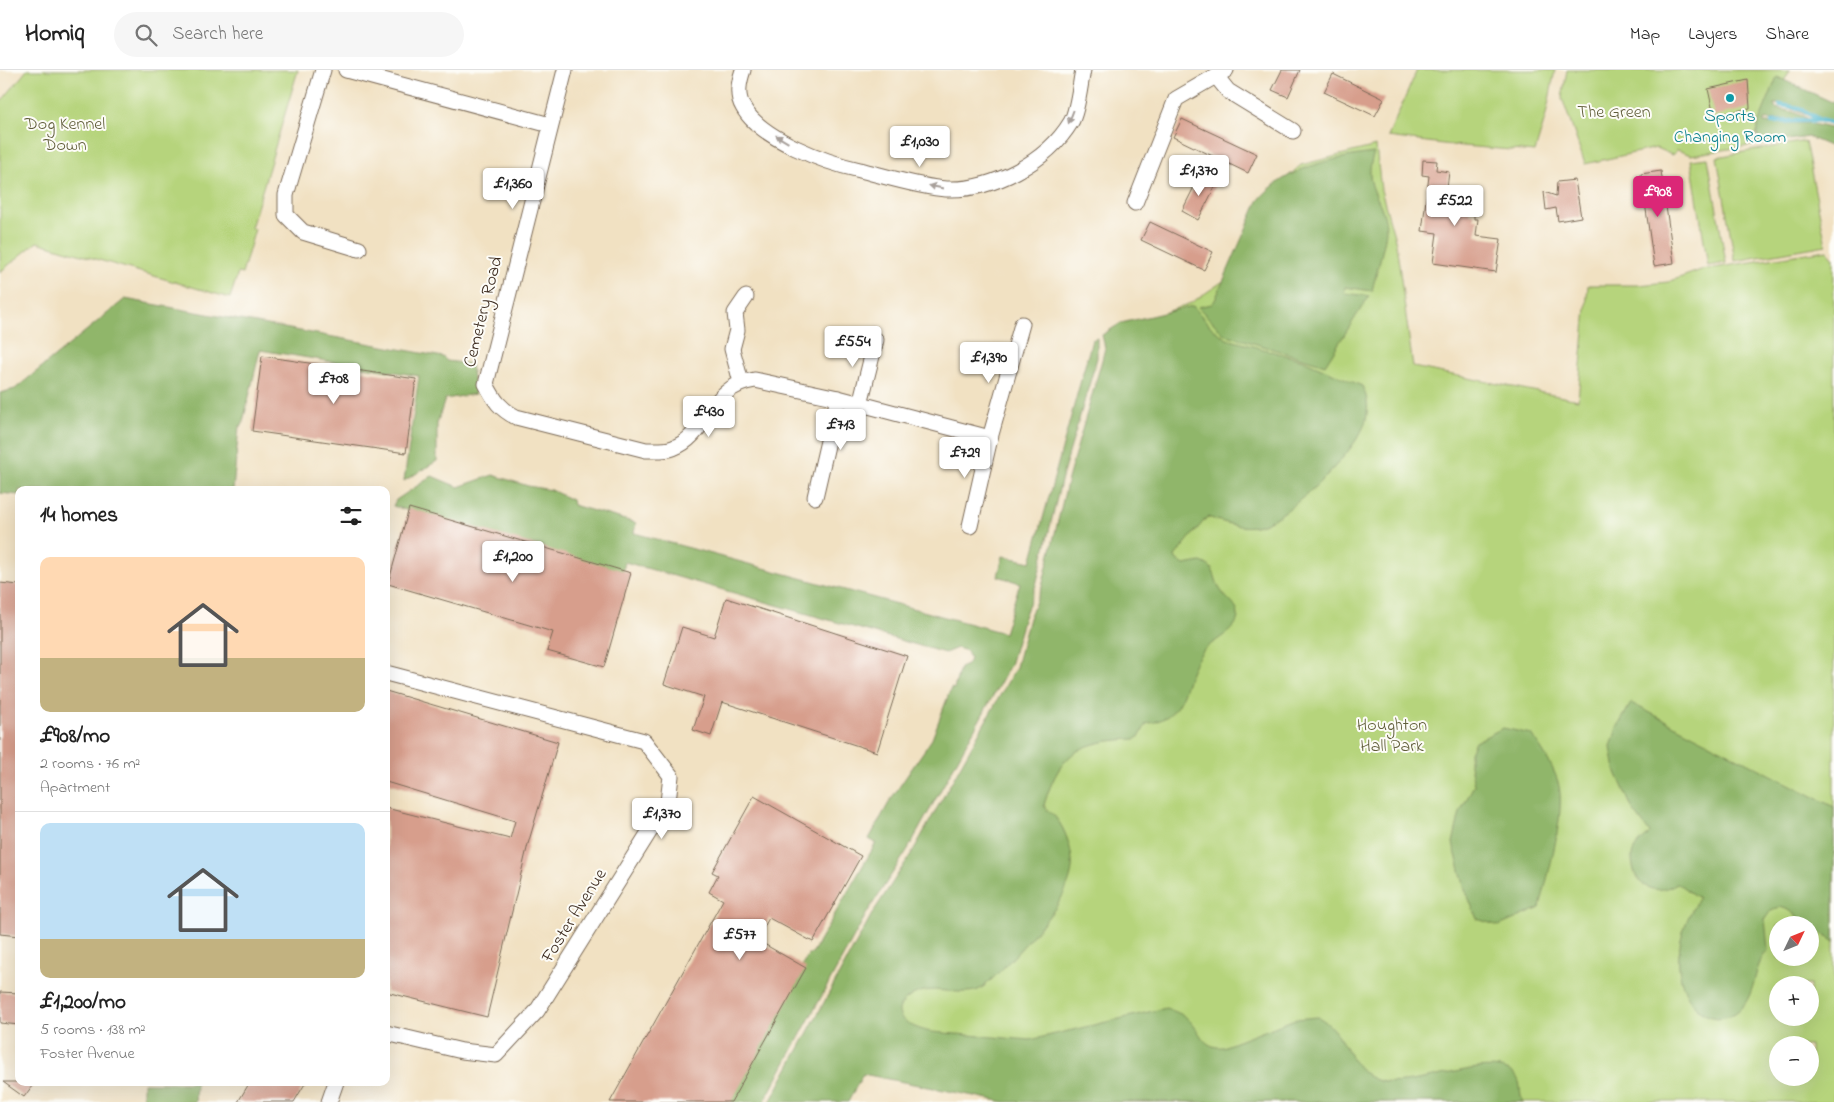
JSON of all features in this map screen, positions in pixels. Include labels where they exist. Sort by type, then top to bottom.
[{"type":"street","points":[[323,70],[286,194],[286,215],[303,232],[359,249]]},
{"type":"street","points":[[346,70],[550,125]]},
{"type":"street","name":"Cemetery Road","points":[[565,70],[491,358],[486,384],[494,401],[516,417],[646,450],[661,450],[673,448],[690,438],[713,404],[742,382]]},
{"type":"street","points":[[743,70],[738,86],[742,106],[753,121],[799,149],[834,164],[944,189],[976,187],[1027,166],[1050,148],[1072,121],[1083,70]]},
{"type":"street","points":[[1135,203],[1176,99],[1221,73],[1228,91],[1293,131]]},
{"type":"street","points":[[746,297],[735,313],[737,330],[732,349],[742,382],[769,381],[990,438]]},
{"type":"street","points":[[970,526],[990,438],[1022,324]]},
{"type":"street","points":[[860,404],[876,340]]},
{"type":"street","points":[[814,497],[838,398]]},
{"type":"street","name":"Foster Avenue","points":[[390,674],[644,742],[671,776],[668,802],[537,1011],[496,1054],[462,1051],[390,1034]]},
{"type":"street","points":[[329,1102],[335,1086]]},
{"type":"green space","name":"Dog Kennel Down","points":[[27,70],[298,70],[251,228],[255,229],[242,274],[238,273],[230,298],[37,242],[0,272],[0,103]]},
{"type":"green space","points":[[1417,70],[1555,70],[1546,115],[1535,152],[1451,145],[1388,137]]},
{"type":"green space","name":"The Green","points":[[1567,70],[1790,70],[1755,136],[1755,145],[1691,155],[1677,150],[1672,155],[1656,148],[1585,164],[1562,98]]},
{"type":"green space","points":[[1777,77],[1834,103],[1834,126],[1779,104],[1774,104],[1775,108],[1793,112],[1809,119],[1764,120],[1764,123],[1808,123],[1834,129],[1834,148],[1808,137],[1757,145],[1758,124]]},
{"type":"green space","points":[[1805,141],[1826,245],[1735,261],[1717,157]]},
{"type":"green space","name":"Houghton Hall Park","points":[[1376,146],[1381,190],[1396,243],[1413,367],[1578,400],[1588,285],[1639,285],[1668,282],[1701,270],[1827,250],[1834,258],[1834,1102],[1033,1102],[822,1057],[1025,694],[1114,331],[1191,303],[1232,275],[1275,188],[1301,165]]},
{"type":"green space","points":[[1374,153],[1370,174],[1371,183],[1381,207],[1386,226],[1383,249],[1372,291],[1345,287],[1344,293],[1369,296],[1325,365],[1224,334],[1198,307],[1212,304],[1215,300],[1258,201],[1269,189],[1296,172],[1326,161]]},
{"type":"green space","points":[[1708,158],[1726,263],[1708,266],[1691,160]]},
{"type":"green space","points":[[125,299],[443,357],[447,361],[471,364],[475,394],[445,399],[437,424],[437,461],[404,481],[419,376],[260,350],[242,426],[239,426],[233,486],[15,486],[15,495],[0,493],[0,393],[15,389]]},
{"type":"green space","points":[[1193,306],[1212,328],[1227,339],[1303,360],[1362,386],[1367,404],[1365,423],[1349,450],[1335,466],[1304,497],[1287,510],[1260,525],[1246,527],[1207,517],[1175,556],[1184,565],[1201,562],[1211,568],[1220,589],[1237,610],[1238,617],[1236,622],[1229,631],[1203,651],[1190,674],[1182,696],[1171,714],[1146,724],[1140,736],[1135,739],[1100,743],[1075,752],[1057,772],[1044,805],[1059,822],[1065,833],[1069,844],[1072,866],[1065,891],[1056,907],[1031,938],[994,977],[978,990],[970,992],[935,990],[919,992],[903,1003],[899,1009],[900,1015],[909,1024],[931,1032],[1030,1040],[1166,1008],[1186,1017],[1206,1042],[1216,1047],[1223,1047],[1295,1019],[1318,1017],[1334,1030],[1358,1066],[1374,1079],[1389,1082],[1406,1082],[1486,1067],[1502,1068],[1514,1074],[1519,1080],[1523,1102],[1004,1102],[863,1074],[848,1102],[770,1102],[872,914],[913,851],[1016,667],[1029,618],[1042,587],[1068,479],[1102,360],[1105,348],[1102,335],[1121,323]]},
{"type":"green space","points":[[1097,338],[1097,358],[1062,477],[1036,585],[1024,617],[1010,665],[908,849],[868,911],[764,1102],[727,1102],[808,955],[813,952],[876,843],[869,839],[891,799],[932,739],[951,688],[954,689],[960,668],[967,665],[970,659],[967,651],[957,648],[945,653],[625,562],[622,574],[393,506],[396,500],[432,476],[458,487],[493,475],[528,486],[551,490],[572,500],[573,505],[636,523],[634,533],[1004,633],[1020,583],[998,576],[1003,556],[1031,562],[1092,340]]},
{"type":"green space","points":[[1631,703],[1834,807],[1834,942],[1819,931],[1819,916],[1797,916],[1780,907],[1771,910],[1765,919],[1768,950],[1759,965],[1747,999],[1742,1007],[1727,1017],[1715,1018],[1703,1013],[1694,1005],[1687,995],[1680,973],[1679,949],[1686,922],[1698,898],[1677,883],[1663,889],[1649,888],[1635,874],[1632,860],[1633,852],[1650,833],[1633,810],[1615,770],[1611,747],[1617,728]]},
{"type":"green space","points":[[1503,728],[1531,734],[1556,776],[1560,795],[1560,810],[1555,844],[1540,908],[1499,926],[1477,919],[1465,889],[1453,843],[1460,812],[1474,785],[1470,765],[1470,752],[1475,742]]},
{"type":"green space","points":[[143,1086],[196,1086],[195,1102],[143,1102]]},
{"type":"building","points":[[1282,70],[1300,70],[1288,97],[1272,90]]},
{"type":"building","points":[[1333,74],[1384,99],[1375,116],[1324,92]]},
{"type":"building","name":"Sports Changing Room","points":[[1748,80],[1750,108],[1714,116],[1708,89]]},
{"type":"building","points":[[1182,119],[1257,154],[1248,173],[1173,137]]},
{"type":"building","points":[[1423,160],[1437,161],[1436,170],[1449,172],[1446,196],[1464,198],[1463,210],[1470,211],[1470,214],[1474,214],[1474,219],[1478,219],[1476,236],[1501,239],[1496,272],[1433,263],[1437,233],[1422,231],[1429,176],[1422,175]]},
{"type":"building","points":[[1661,171],[1674,263],[1654,266],[1641,174]]},
{"type":"building","points":[[1200,175],[1217,183],[1198,220],[1182,211]]},
{"type":"building","points":[[1575,180],[1581,217],[1558,221],[1556,208],[1546,210],[1544,192],[1556,196],[1557,182]]},
{"type":"building","points":[[1150,222],[1213,252],[1204,270],[1141,240]]},
{"type":"building","points":[[262,356],[416,379],[406,453],[252,431]]},
{"type":"building","points":[[409,508],[631,573],[604,667],[547,651],[553,632],[390,585],[390,577]]},
{"type":"building","points":[[0,583],[15,585],[15,936],[0,934]]},
{"type":"building","points":[[726,598],[907,656],[877,752],[722,702],[711,736],[693,730],[704,697],[664,684],[682,627],[714,637]]},
{"type":"building","points":[[390,692],[558,742],[528,844],[487,1017],[390,993],[390,809],[510,839],[515,821],[390,783]]},
{"type":"building","points":[[754,796],[861,856],[813,942],[769,918],[757,940],[806,968],[731,1102],[610,1102],[723,900],[709,892],[718,875],[712,872]]},
{"type":"building","points":[[0,992],[15,993],[15,1025],[0,1023]]},
{"type":"building","points":[[3,1082],[15,1082],[15,1086],[32,1086],[24,1097]]},
{"type":"building","points":[[248,1086],[304,1086],[294,1102],[238,1102]]},
{"type":"waterway","points":[[1780,105],[1799,108],[1818,119]]},
{"type":"waterway","points":[[1772,122],[1819,120],[1834,124]]},
{"type":"place","name":"Sports Changing Room","points":[[1730,98]]}]
